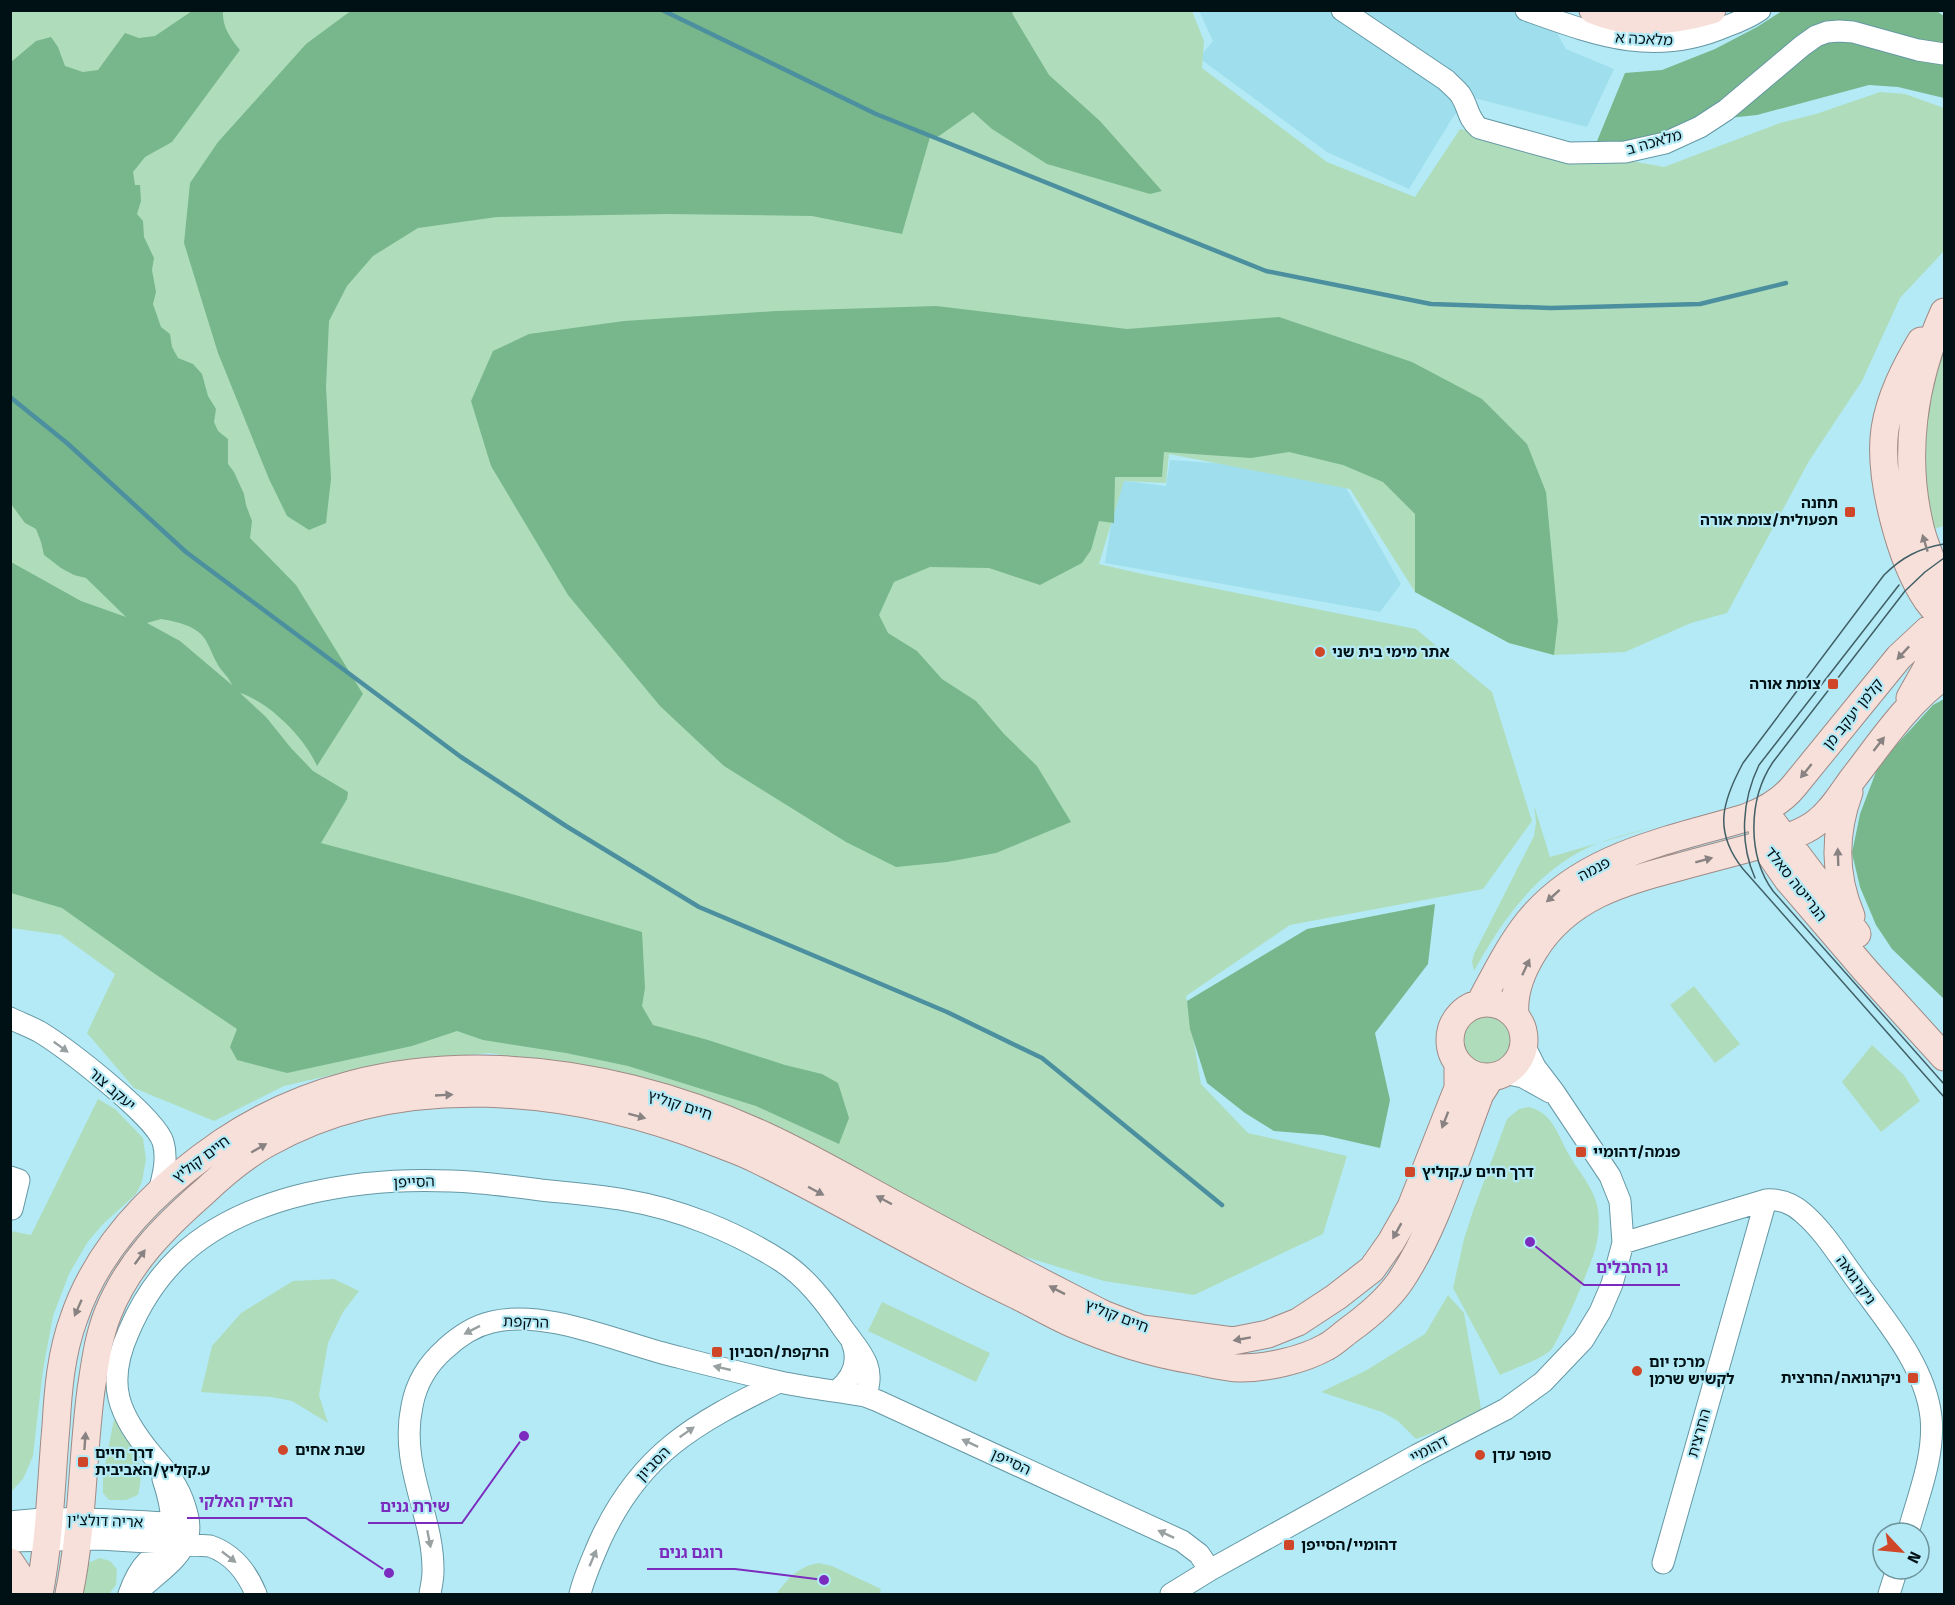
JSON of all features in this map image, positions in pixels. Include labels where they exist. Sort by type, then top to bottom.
[{"type":"main road","points":[[1593,10],[1618,18],[1643,21],[1661,20],[1700,11]]},
{"type":"main road","points":[[1944,307],[1911,357],[1896,390],[1886,426],[1883,449],[1889,499],[1900,541],[1922,593],[1944,620]]},
{"type":"main road","points":[[1898,720],[1933,653],[1944,620],[1942,591],[1926,548],[1917,514],[1911,479],[1911,462],[1913,427],[1920,384],[1944,312]]},
{"type":"main road","name":"קלמן יעקב מן","points":[[1764,811],[1790,792],[1899,657],[1928,630],[1944,620]]},
{"type":"main road","points":[[1774,840],[1806,829],[1820,820],[1898,720],[1944,676]]},
{"type":"main road","points":[[1860,769],[1841,818],[1838,863],[1848,910],[1869,951]]},
{"type":"main road","name":"הנרייטה סאלד","points":[[1764,811],[1762,830],[1774,840],[1944,1034]]},
{"type":"main road","name":"פנמה","points":[[1480,1003],[1501,962],[1530,920],[1553,896],[1578,877],[1628,853],[1764,811]]},
{"type":"main road","name":"הנרייטה סאלד","points":[[1774,840],[1788,880],[1944,1057]]},
{"type":"main road","name":"פנמה","points":[[1515,1016],[1518,987],[1530,958],[1545,936],[1575,908],[1606,890],[1628,881],[1774,840]]},
{"type":"main road","points":[[1480,1003],[1497,1004],[1515,1016],[1522,1028],[1524,1045],[1517,1062],[1497,1075],[1476,1076],[1458,1065],[1450,1047],[1451,1029],[1460,1014],[1470,1006],[1480,1003]]},
{"type":"main road","name":"חיים קוליץ","points":[[39,1594],[64,1349],[74,1316],[102,1262],[141,1209],[193,1163],[238,1132],[272,1113],[309,1097],[398,1073],[474,1069],[532,1071],[571,1076],[670,1100],[764,1136],[1102,1314],[1142,1329],[1233,1341],[1268,1334],[1298,1322],[1350,1287],[1372,1269],[1411,1207],[1423,1179],[1458,1088],[1458,1065]]},
{"type":"main road","name":"חיים קוליץ","points":[[69,1594],[76,1560],[87,1424],[99,1343],[105,1319],[129,1272],[146,1248],[177,1216],[250,1153],[283,1134],[329,1116],[401,1098],[475,1093],[530,1095],[576,1101],[644,1118],[699,1136],[754,1158],[1067,1322],[1163,1355],[1238,1368],[1280,1364],[1324,1348],[1362,1320],[1396,1288],[1419,1250],[1481,1089],[1497,1075]]},
{"type":"main road","points":[[10,1562],[18,1574],[24,1594]]},
{"type":"street","name":"מלאכה ב","points":[[1342,10],[1446,80],[1460,94],[1468,109],[1470,120],[1479,128],[1569,153],[1625,152],[1665,143],[1700,127],[1726,110],[1816,36],[1827,33],[1853,32],[1918,50],[1944,54]]},
{"type":"street","name":"מלאכה א","points":[[1526,10],[1599,35],[1631,41],[1670,42],[1685,41],[1711,33],[1760,10]]},
{"type":"street","name":"יעקב צור","points":[[10,1018],[37,1030],[62,1047],[156,1128],[166,1155],[159,1192]]},
{"type":"street","points":[[1524,1045],[1535,1067],[1558,1097],[1610,1176],[1616,1189],[1622,1214],[1623,1243],[1766,1200]]},
{"type":"street","points":[[1497,1075],[1523,1077],[1558,1097]]},
{"type":"street","points":[[10,1177],[19,1180],[12,1209]]},
{"type":"street","name":"הסייפן","points":[[174,1537],[189,1528],[183,1499],[172,1479],[122,1411],[116,1393],[116,1371],[122,1345],[147,1296],[165,1272],[198,1241],[240,1217],[267,1205],[322,1190],[406,1181],[449,1180],[626,1200],[680,1213],[758,1247],[793,1269],[818,1295],[848,1334],[867,1363],[870,1380],[865,1396],[1182,1541],[1199,1554],[1210,1570]]},
{"type":"street","name":"ניקרגואה","points":[[1766,1200],[1776,1199],[1787,1202],[1803,1213],[1822,1233],[1902,1344],[1918,1375],[1928,1401],[1931,1419],[1930,1443],[1924,1476],[1911,1521]]},
{"type":"street","name":"החרצית","points":[[1663,1563],[1766,1200]]},
{"type":"street","name":"דהומיי","points":[[1171,1594],[1417,1455],[1506,1409],[1543,1382],[1583,1340],[1600,1312],[1612,1284],[1623,1243]]},
{"type":"street","name":"הרקפת","points":[[430,1594],[432,1559],[408,1444],[408,1425],[417,1389],[425,1371],[455,1340],[475,1327],[493,1321],[512,1319],[559,1323],[673,1356],[779,1382],[865,1396]]},
{"type":"street","name":"הסייפן","points":[[837,1391],[848,1380],[856,1363],[854,1347],[848,1334]]},
{"type":"street","name":"הסביון","points":[[580,1594],[603,1534],[622,1498],[661,1453],[681,1436],[727,1407],[779,1382]]},
{"type":"street","name":"אריה דולצ'ין","points":[[10,1522],[47,1529],[79,1529],[174,1537]]},
{"type":"street","name":"אריה דולצ'ין","points":[[10,1540],[47,1529]]},
{"type":"street","name":"אריה דולצ'ין","points":[[79,1529],[109,1540],[174,1537]]},
{"type":"street","points":[[132,1593],[141,1568],[174,1537],[210,1546],[225,1553],[243,1570],[256,1594]]},
{"type":"street","points":[[109,1540],[122,1548],[130,1560],[134,1578],[132,1593]]},
{"type":"shaded area","points":[[1544,10],[1566,49],[1614,69],[1587,127],[1470,97],[1453,117],[1409,189],[1327,152],[1199,58],[1213,41],[1199,11]]},
{"type":"shaded area","points":[[1170,460],[1314,470],[1345,486],[1401,584],[1380,612],[1105,563],[1118,480],[1166,486]]},
{"type":"green space","points":[[352,10],[1012,11],[1049,75],[1100,121],[1162,191],[1150,194],[1047,164],[992,129],[973,112],[939,136],[930,137],[902,234],[812,216],[667,214],[497,217],[418,228],[373,256],[347,286],[329,321],[326,387],[331,479],[326,523],[309,530],[287,516],[269,479],[218,353],[184,243],[190,183],[218,142],[306,44]]},
{"type":"green space","points":[[1935,10],[1944,16],[1944,98],[1898,87],[1869,85],[1757,115],[1690,122],[1642,142],[1595,146],[1625,73],[1662,70],[1715,49],[1782,11]]},
{"type":"green space","points":[[11,11],[1192,11],[1204,41],[1202,68],[1327,162],[1415,197],[1460,129],[1664,167],[1780,123],[1816,114],[1880,92],[1905,94],[1944,108],[1944,251],[1900,298],[1862,381],[1809,461],[1727,613],[1691,623],[1625,652],[1554,655],[1509,643],[1415,592],[1350,489],[1169,454],[1166,483],[1124,481],[1099,564],[1416,629],[1492,692],[1532,821],[1483,889],[1290,925],[1186,996],[1201,1084],[1248,1133],[1347,1156],[1323,1234],[1194,1295],[1104,1281],[1006,1251],[616,1073],[490,1053],[387,1062],[284,1086],[214,1121],[134,1088],[87,1033],[115,974],[61,935],[11,928]]},
{"type":"green space","points":[[192,11],[223,11],[227,32],[240,50],[172,142],[145,157],[133,172],[135,185],[140,185],[141,201],[137,214],[143,221],[144,237],[154,258],[152,270],[156,292],[153,304],[161,327],[170,334],[172,347],[178,358],[193,364],[202,374],[208,396],[216,409],[214,422],[218,431],[228,439],[228,464],[244,494],[252,521],[250,538],[296,585],[363,694],[317,766],[304,744],[285,722],[263,704],[240,693],[266,717],[313,771],[348,792],[347,799],[321,843],[519,896],[642,932],[645,988],[642,1006],[653,1025],[822,1074],[838,1083],[849,1118],[839,1144],[756,1106],[628,1066],[566,1053],[483,1040],[457,1031],[412,1046],[287,1073],[237,1060],[230,1047],[237,1029],[62,908],[11,893],[11,562],[81,601],[126,617],[86,578],[61,568],[44,555],[36,529],[25,523],[11,504],[11,62],[36,41],[51,37],[58,47],[65,66],[83,72],[98,70],[125,33],[139,38],[155,36]],"holes":[[[161,619],[185,625],[201,634],[232,685],[180,641],[147,623]]]},
{"type":"green space","points":[[936,306],[1127,329],[1279,317],[1412,362],[1482,399],[1527,444],[1546,492],[1558,621],[1554,655],[1509,643],[1415,592],[1415,514],[1383,482],[1343,465],[1289,452],[1251,458],[1164,452],[1162,477],[1115,477],[1114,523],[1099,521],[1091,550],[1082,563],[1040,585],[989,568],[930,567],[894,582],[879,615],[888,633],[917,651],[942,679],[976,701],[1004,734],[1037,766],[1071,822],[996,853],[947,862],[896,867],[846,842],[724,766],[660,706],[568,595],[491,466],[471,401],[493,351],[529,334],[624,321],[776,311]]},
{"type":"green space","points":[[1944,352],[1944,526],[1934,529],[1925,495],[1924,430]]},
{"type":"green space","points":[[1944,699],[1944,999],[1892,949],[1876,925],[1860,887],[1852,853],[1860,814],[1879,764],[1933,705]]},
{"type":"green space","points":[[1534,805],[1550,857],[1600,843],[1568,859],[1535,885],[1508,917],[1474,971],[1472,962],[1474,954],[1534,836],[1536,822]]},
{"type":"green space","points":[[1661,825],[1600,843],[1624,835]]},
{"type":"green space","points":[[1435,904],[1428,964],[1375,1033],[1390,1100],[1380,1148],[1323,1135],[1274,1131],[1245,1113],[1207,1083],[1190,1029],[1187,1001],[1307,929]]},
{"type":"green space","points":[[1694,986],[1740,1044],[1715,1063],[1670,1005]]},
{"type":"green space","points":[[1487,1010],[1504,1015],[1512,1023],[1517,1040],[1512,1057],[1504,1065],[1487,1070],[1470,1065],[1462,1057],[1457,1040],[1462,1023],[1470,1015]]},
{"type":"green space","points":[[1872,1045],[1904,1075],[1920,1101],[1881,1132],[1842,1082]]},
{"type":"green space","points":[[98,1099],[115,1109],[143,1138],[146,1159],[142,1182],[136,1194],[102,1225],[87,1243],[69,1274],[53,1316],[43,1370],[33,1456],[23,1479],[11,1492],[11,1231],[31,1235]]},
{"type":"green space","points":[[1528,1107],[1543,1113],[1548,1118],[1588,1185],[1597,1205],[1598,1231],[1589,1267],[1554,1346],[1539,1358],[1500,1375],[1453,1288],[1464,1239],[1507,1119],[1519,1109]]},
{"type":"green space","points":[[334,1279],[359,1291],[343,1312],[328,1343],[319,1395],[328,1423],[292,1401],[271,1397],[201,1392],[212,1346],[241,1313],[293,1281]]},
{"type":"green space","points":[[1448,1295],[1464,1313],[1482,1414],[1416,1439],[1398,1421],[1382,1412],[1321,1392],[1365,1371],[1425,1334]]},
{"type":"green space","points":[[882,1302],[990,1353],[976,1382],[868,1331]]},
{"type":"green space","points":[[114,1419],[133,1446],[140,1462],[138,1495],[126,1500],[109,1500],[103,1493],[103,1475]]},
{"type":"green space","points":[[100,1558],[110,1561],[117,1569],[116,1585],[109,1594],[75,1594],[88,1563]]},
{"type":"green space","points":[[818,1563],[832,1566],[881,1589],[880,1594],[776,1594],[798,1571]]},
{"type":"waterway","points":[[662,10],[876,114],[1266,271],[1431,304],[1551,308],[1700,304],[1786,283]]},
{"type":"waterway","points":[[10,397],[67,443],[186,552],[461,757],[566,826],[699,907],[947,1012],[1042,1058],[1222,1205]]},
{"type":"tram line","points":[[1944,544],[1912,554],[1884,575],[1743,763],[1730,791],[1724,816],[1727,842],[1743,869],[1944,1097]]},
{"type":"tram line","points":[[1944,558],[1905,591],[1773,762],[1759,793],[1754,827],[1759,861],[1773,891],[1944,1084]]},
{"type":"tram line","points":[[1755,878],[1746,850],[1745,821],[1749,792],[1759,765],[1899,585]]},
{"type":"place","name":"תחנה תפעולית/צומת אורה","points":[[1850,512]]},
{"type":"place","name":"אתר מימי בית שני","points":[[1320,652]]},
{"type":"place","name":"צומת אורה","points":[[1833,684]]},
{"type":"place","name":"פנמה/דהומיי","points":[[1581,1152]]},
{"type":"place","name":"דרך חיים ע.קוליץ","points":[[1410,1172]]},
{"type":"place","name":"גן החבלים","points":[[1530,1242]]},
{"type":"place","name":"הרקפת/הסביון","points":[[717,1352]]},
{"type":"place","name":"מרכז יום לקשיש שרמן","points":[[1637,1371]]},
{"type":"place","name":"ניקרגואה/החרצית","points":[[1913,1378]]},
{"type":"place","name":"שירת גנים","points":[[524,1436]]},
{"type":"place","name":"שבת אחים","points":[[283,1450]]},
{"type":"place","name":"סופר עדן","points":[[1480,1455]]},
{"type":"place","name":"דרך חיים ע.קוליץ/האביבית","points":[[83,1462]]},
{"type":"place","name":"דהומיי/הסייפן","points":[[1289,1545]]},
{"type":"place","name":"הצדיק האלקי","points":[[389,1573]]},
{"type":"place","name":"רוגם גנים","points":[[824,1580]]}]
